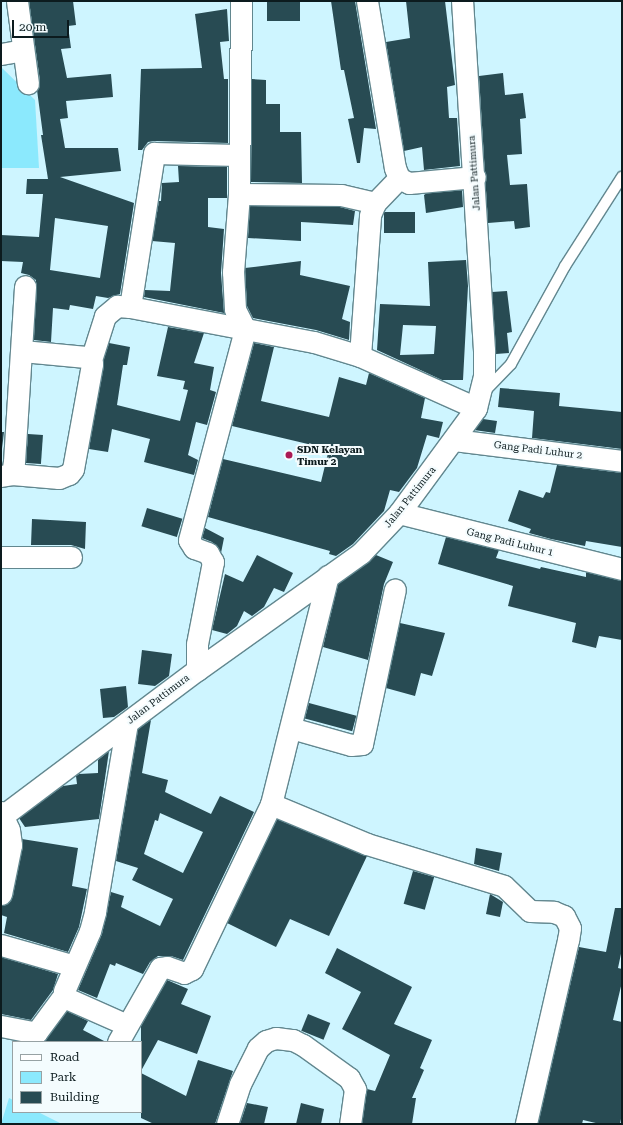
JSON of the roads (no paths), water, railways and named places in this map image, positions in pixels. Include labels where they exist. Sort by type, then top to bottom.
[{"type":"street","points":[[18,1],[28,83]]},
{"type":"street","points":[[197,670],[197,644],[213,562],[208,553],[194,548],[189,540],[244,329],[235,308],[233,272],[239,194],[238,155],[242,1]]},
{"type":"street","points":[[367,1],[395,168],[399,178],[402,182],[409,183],[475,177]]},
{"type":"street","name":"Jalan Pattimura","points":[[2,815],[197,670],[361,553],[399,513],[454,440],[479,402],[484,350],[475,177],[462,1]]},
{"type":"street","points":[[1,54],[24,50]]},
{"type":"street","points":[[130,307],[154,153],[238,155]]},
{"type":"street","points":[[360,356],[368,228],[375,203],[399,178]]},
{"type":"street","points":[[239,194],[341,195],[375,203]]},
{"type":"street","points":[[26,286],[22,351],[6,475],[59,478],[69,474],[73,469],[92,360],[105,316],[116,306],[130,307],[244,329],[286,335],[360,356],[479,402]]},
{"type":"street","points":[[22,351],[86,357],[92,360]]},
{"type":"street","name":"Gang Padi Luhur 2","points":[[454,440],[622,461]]},
{"type":"street","name":"Gang Padi Luhur 1","points":[[399,513],[622,569]]},
{"type":"street","points":[[1,557],[72,557]]},
{"type":"street","points":[[64,995],[122,1034],[162,966],[184,973],[192,969],[272,804],[328,576]]},
{"type":"street","points":[[291,728],[351,745],[362,744],[395,589]]},
{"type":"street","points":[[1,1026],[36,1033],[64,995],[64,986],[90,931],[95,912],[126,723]]},
{"type":"street","points":[[272,804],[367,844],[504,886],[530,911],[554,912],[564,916],[570,928],[568,940],[526,1124]]},
{"type":"street","points":[[1,894],[11,845],[9,830],[2,815]]},
{"type":"street","points":[[1,945],[74,966]]},
{"type":"street","points":[[227,1124],[240,1084],[258,1048],[266,1041],[276,1038],[293,1040],[303,1045],[348,1078],[355,1089],[350,1124]]},
{"type":"lane","points":[[479,402],[511,364],[565,266],[622,177]]},
{"type":"place","name":"SDN Kelayan Timur 2","points":[[289,455]]}]
